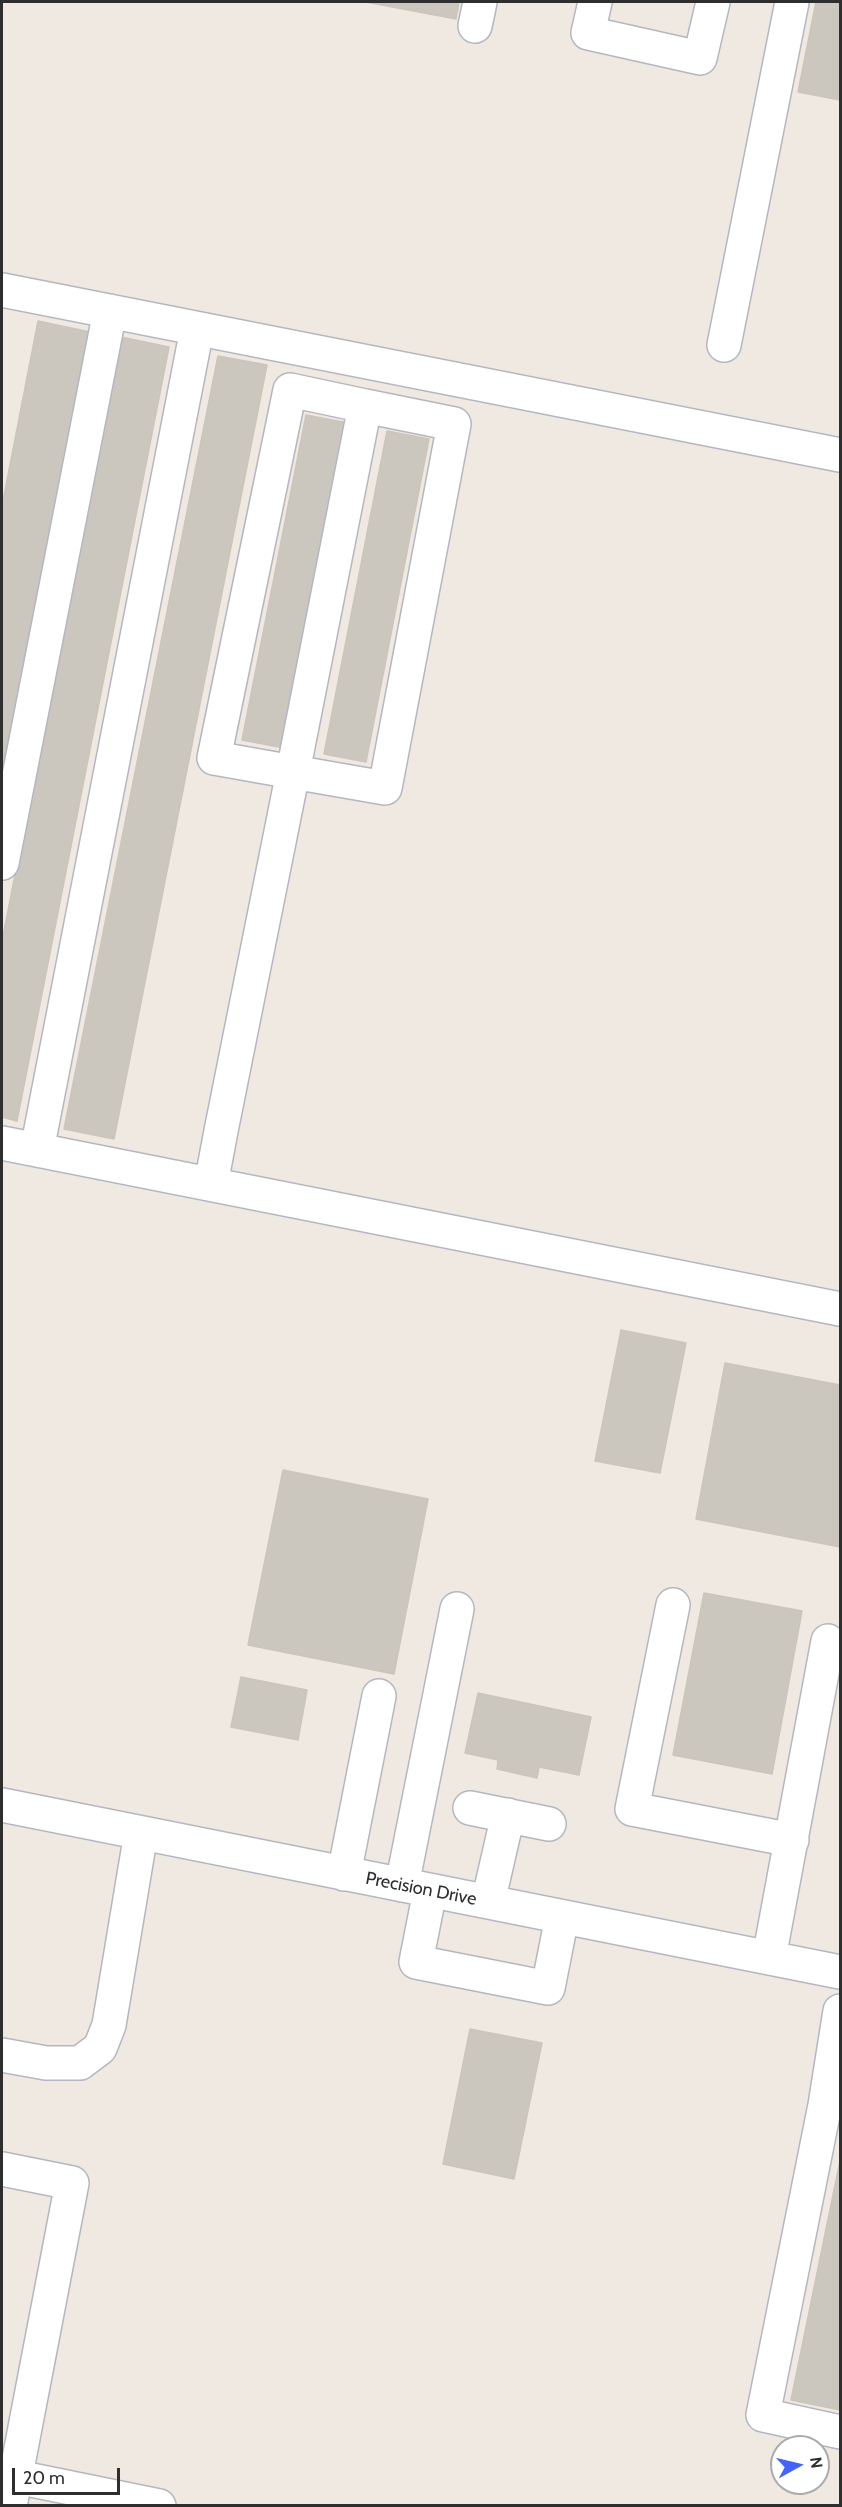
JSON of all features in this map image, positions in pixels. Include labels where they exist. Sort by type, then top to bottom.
[{"type":"street","points":[[595,2],[588,33],[700,58],[713,2]]},
{"type":"street","points":[[724,345],[792,2]]},
{"type":"street","points":[[2,290],[840,455]]},
{"type":"street","points":[[2,863],[110,311]]},
{"type":"street","points":[[37,1150],[197,328]]},
{"type":"street","points":[[290,390],[365,406],[454,424],[385,788],[214,758],[290,390]]},
{"type":"street","points":[[211,1184],[365,406]]},
{"type":"street","points":[[2,1143],[840,1309]]},
{"type":"street","points":[[673,1605],[632,1809],[792,1839]]},
{"type":"street","points":[[457,1609],[416,1888],[416,1962],[548,1988],[562,1917]]},
{"type":"street","points":[[770,1958],[828,1641]]},
{"type":"street","points":[[344,1874],[379,1696]]},
{"type":"street","name":"Precision Drive","points":[[2,1805],[840,1972]]},
{"type":"street","points":[[470,1808],[549,1824]]},
{"type":"street","points":[[488,1902],[508,1815]]},
{"type":"street","points":[[2,2055],[46,2063],[80,2064],[100,2048],[109,2025],[141,1833]]},
{"type":"street","points":[[840,2011],[825,2104],[763,2415],[840,2432]]},
{"type":"street","points":[[2,2169],[72,2183],[9,2485],[159,2505]]},
{"type":"building","points":[[366,2],[459,2],[456,19]]},
{"type":"building","points":[[816,2],[840,2],[840,100],[798,92]]},
{"type":"building","points":[[38,321],[90,332],[2,779],[2,506]]},
{"type":"building","points":[[121,337],[169,347],[17,1121],[2,1117],[2,941]]},
{"type":"building","points":[[218,356],[267,365],[114,1139],[64,1129]]},
{"type":"building","points":[[306,415],[348,423],[284,748],[242,740]]},
{"type":"building","points":[[387,431],[429,439],[366,762],[324,754]]},
{"type":"building","points":[[621,1330],[686,1343],[660,1473],[595,1461]]},
{"type":"building","points":[[725,1363],[840,1385],[840,1547],[696,1519]]},
{"type":"building","points":[[283,1470],[428,1499],[394,1674],[248,1645]]},
{"type":"building","points":[[704,1593],[802,1611],[772,1774],[673,1755]]},
{"type":"building","points":[[241,1677],[307,1690],[298,1740],[231,1727]]},
{"type":"building","points":[[478,1693],[591,1717],[579,1775],[539,1767],[537,1778],[497,1769],[498,1760],[465,1753]]},
{"type":"building","points":[[470,2029],[542,2043],[514,2179],[443,2164]]},
{"type":"building","points":[[840,2161],[840,2410],[791,2400]]}]
